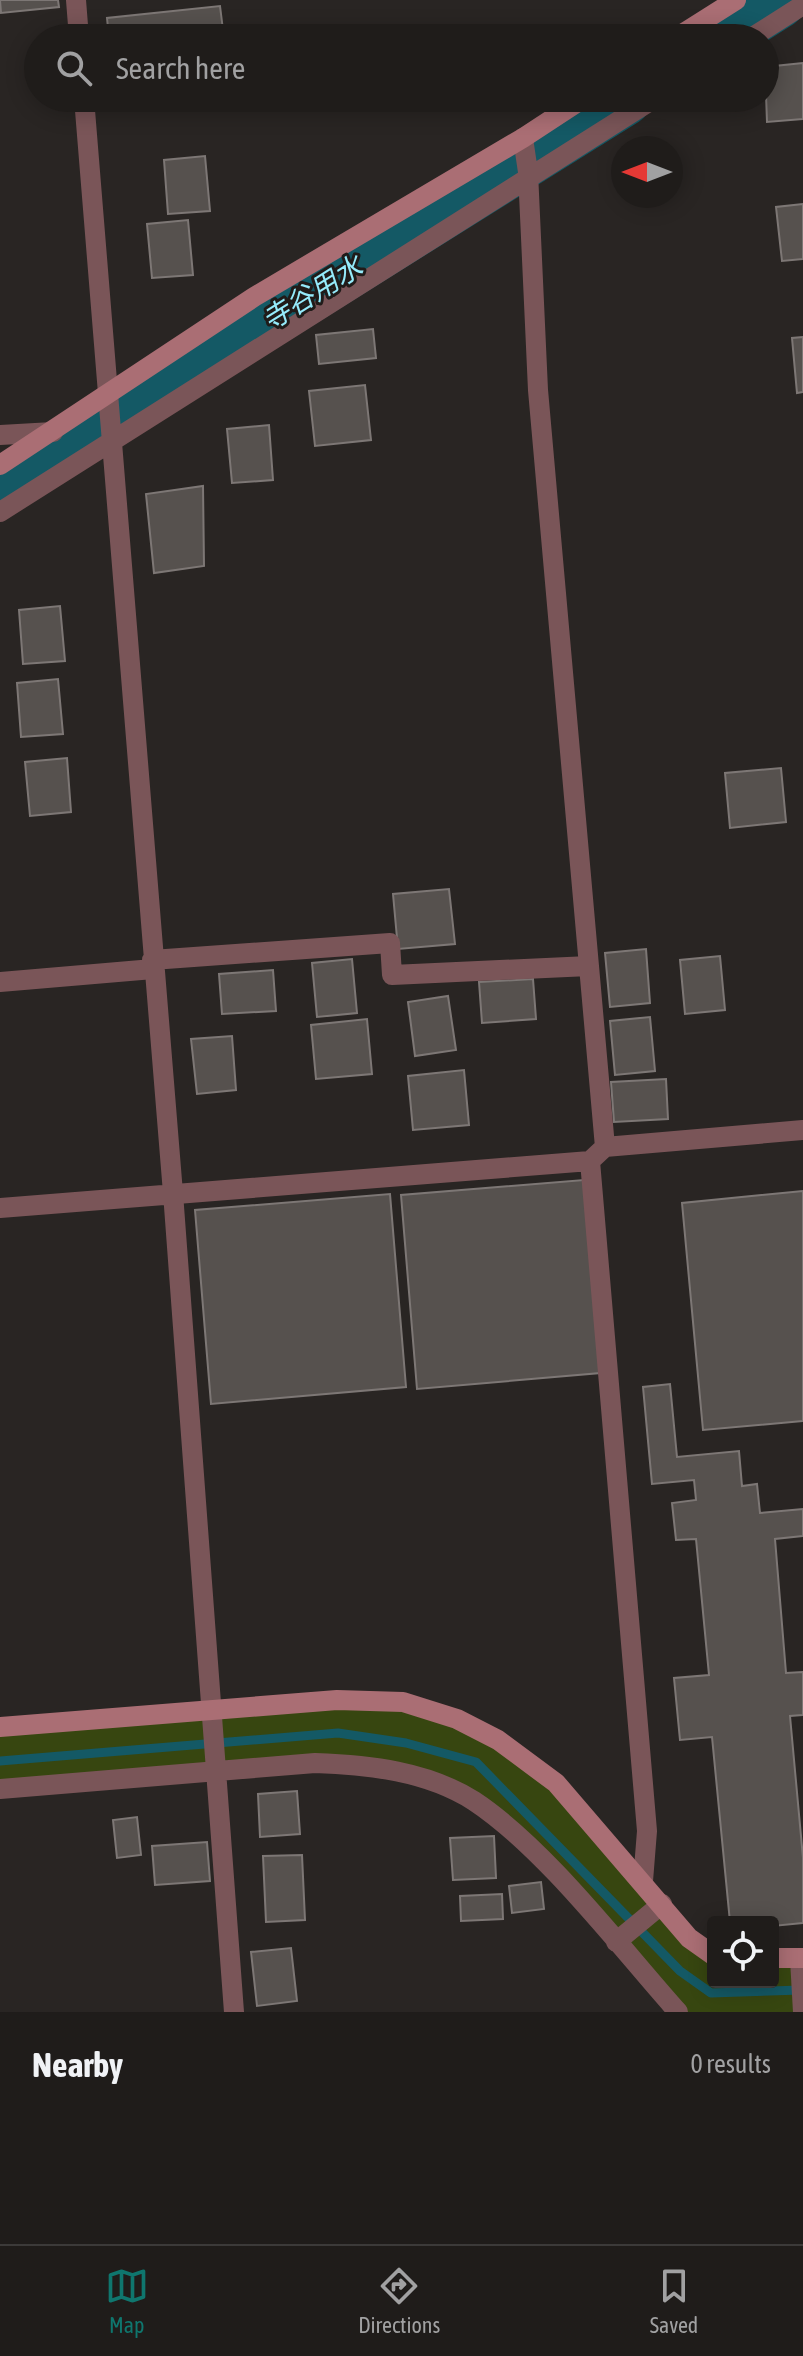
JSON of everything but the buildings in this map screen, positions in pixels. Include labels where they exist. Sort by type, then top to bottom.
[{"type":"street","points":[[76,0],[78,24]]},
{"type":"street","points":[[698,24],[736,0]]},
{"type":"street","points":[[773,24],[803,5]]},
{"type":"street","points":[[85,112],[109,442],[173,1193],[234,2012]]},
{"type":"street","points":[[0,465],[254,297],[523,141],[564,112]]},
{"type":"street","points":[[0,512],[632,112]]},
{"type":"street","points":[[523,141],[528,175],[538,390],[589,966],[597,1154],[647,1831],[643,1881]]},
{"type":"street","points":[[0,435],[53,432]]},
{"type":"street","points":[[0,982],[152,964],[390,943],[392,975],[589,966]]},
{"type":"street","points":[[0,1208],[597,1154],[803,1130]]},
{"type":"street","points":[[0,1727],[337,1700],[403,1702],[457,1719],[498,1740],[556,1783],[689,1938],[707,1951]]},
{"type":"street","points":[[0,1789],[315,1763],[363,1764],[417,1776],[473,1801],[534,1852],[678,2012]]},
{"type":"street","points":[[616,1942],[662,1904]]},
{"type":"street","points":[[779,1958],[801,1958],[803,2012]]},
{"type":"green space","points":[[736,0],[803,0],[770,24],[698,24]]},
{"type":"green space","points":[[562,112],[633,112],[0,512],[0,463]]},
{"type":"green space","points":[[403,1702],[534,1767],[707,1948],[707,1988],[779,1988],[779,1954],[803,1952],[803,2012],[678,2012],[512,1834],[417,1776],[315,1763],[0,1789],[0,1727]]},
{"type":"waterway","name":"寺谷用水","points":[[741,24],[779,0]]},
{"type":"waterway","name":"寺谷用水","points":[[0,488],[602,112]]},
{"type":"waterway","points":[[0,1761],[338,1733],[406,1743],[476,1762],[680,1971],[711,1993],[801,1990]]}]
